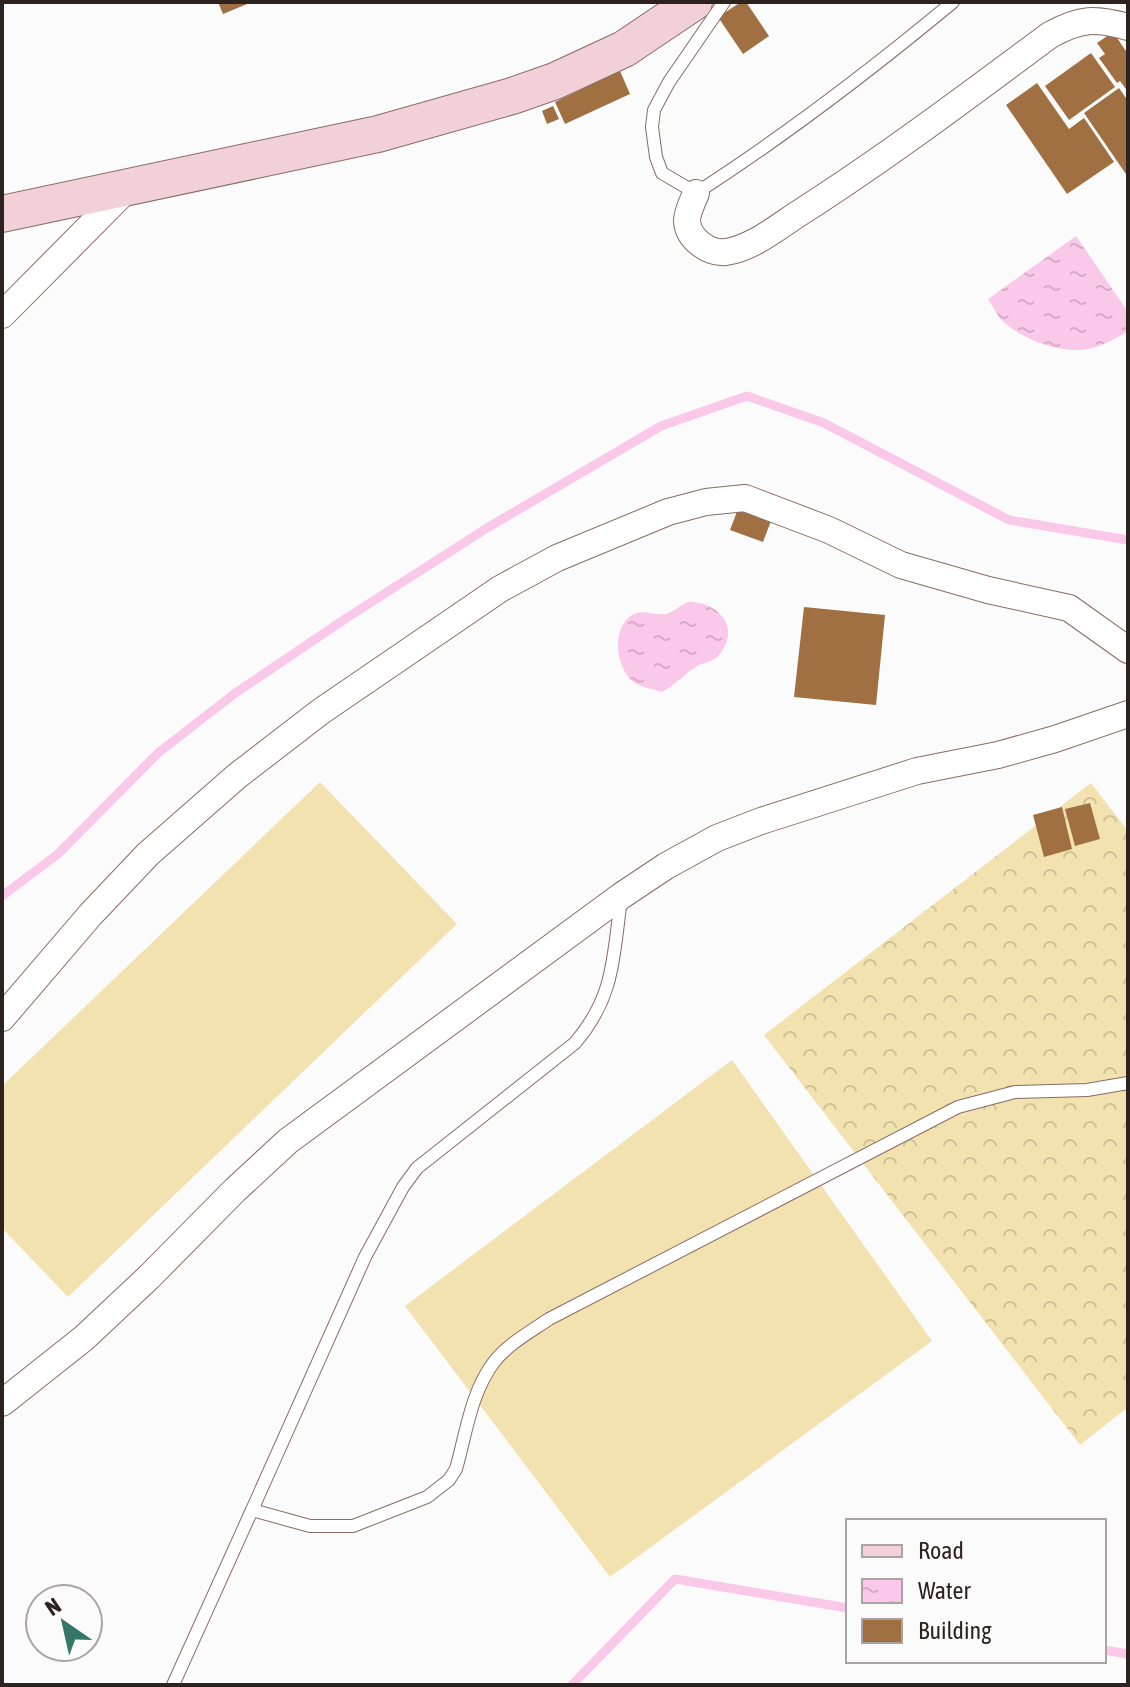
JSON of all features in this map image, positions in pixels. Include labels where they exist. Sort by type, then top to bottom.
[{"type":"street","points":[[2,214],[378,134],[512,96],[555,81],[624,49],[694,2]]},
{"type":"street","points":[[696,193],[687,225],[697,242],[708,249],[725,252],[744,246],[814,204],[1050,35],[1083,21],[1103,20],[1128,27]]},
{"type":"street","points":[[2,315],[132,185]]},
{"type":"street","points":[[2,1018],[91,914],[148,854],[237,776],[320,712],[500,589],[557,558],[668,512],[706,502],[745,498],[829,530],[901,565],[988,590],[1069,608],[1128,650]]},
{"type":"street","points":[[2,1403],[84,1338],[288,1141],[666,866],[717,838],[761,821],[917,771],[998,755],[1128,714]]},
{"type":"lane","points":[[724,2],[669,82],[654,110],[652,127],[656,157],[662,173],[696,193],[761,151],[880,62],[953,2]]},
{"type":"lane","points":[[173,1685],[365,1257],[403,1187],[417,1168],[575,1043],[594,1022],[608,991],[621,896]]},
{"type":"lane","points":[[252,1510],[310,1526],[353,1526],[427,1497],[449,1480],[456,1469],[481,1384],[495,1361],[549,1319],[958,1107],[1015,1092],[1087,1090],[1128,1083]]},
{"type":"green space","points":[[320,782],[457,924],[68,1297],[2,1228],[2,1086]]},
{"type":"green space","points":[[1091,783],[1128,831],[1128,1407],[1080,1445],[764,1035]]},
{"type":"green space","points":[[732,1060],[932,1341],[610,1577],[405,1306]]},
{"type":"water","points":[[1076,236],[1128,312],[1128,331],[1099,346],[1067,350],[1045,345],[1014,330],[1003,322],[988,299]]},
{"type":"water","points":[[688,602],[709,606],[723,618],[728,635],[719,655],[697,666],[662,692],[632,681],[622,667],[618,649],[624,623],[633,614],[666,614]]},
{"type":"building","points":[[218,2],[252,2],[223,14]]},
{"type":"building","points":[[746,2],[769,36],[743,54],[718,17]]},
{"type":"building","points":[[1113,32],[1128,54],[1128,92],[1120,81],[1117,83],[1099,58],[1105,54],[1097,43]]},
{"type":"building","points":[[1091,53],[1115,87],[1069,120],[1045,86]]},
{"type":"building","points":[[620,71],[630,94],[565,124],[555,102]]},
{"type":"building","points":[[1037,83],[1069,129],[1084,118],[1114,162],[1067,194],[1006,105]]},
{"type":"building","points":[[1119,88],[1128,101],[1128,177],[1084,113]]},
{"type":"building","points":[[553,106],[559,119],[547,124],[542,111]]},
{"type":"building","points":[[741,501],[774,513],[763,542],[730,530]]},
{"type":"building","points":[[804,607],[885,615],[876,705],[794,697]]},
{"type":"building","points":[[1090,803],[1100,839],[1075,846],[1065,809]]},
{"type":"building","points":[[1062,807],[1072,849],[1044,857],[1033,815]]},
{"type":"waterway","points":[[2,896],[58,854],[158,753],[234,694],[345,619],[487,528],[661,426],[747,396],[824,423],[1009,520],[1128,540]]},
{"type":"waterway","points":[[572,1685],[675,1579],[846,1608]]},
{"type":"waterway","points":[[1106,1650],[1128,1654]]}]
